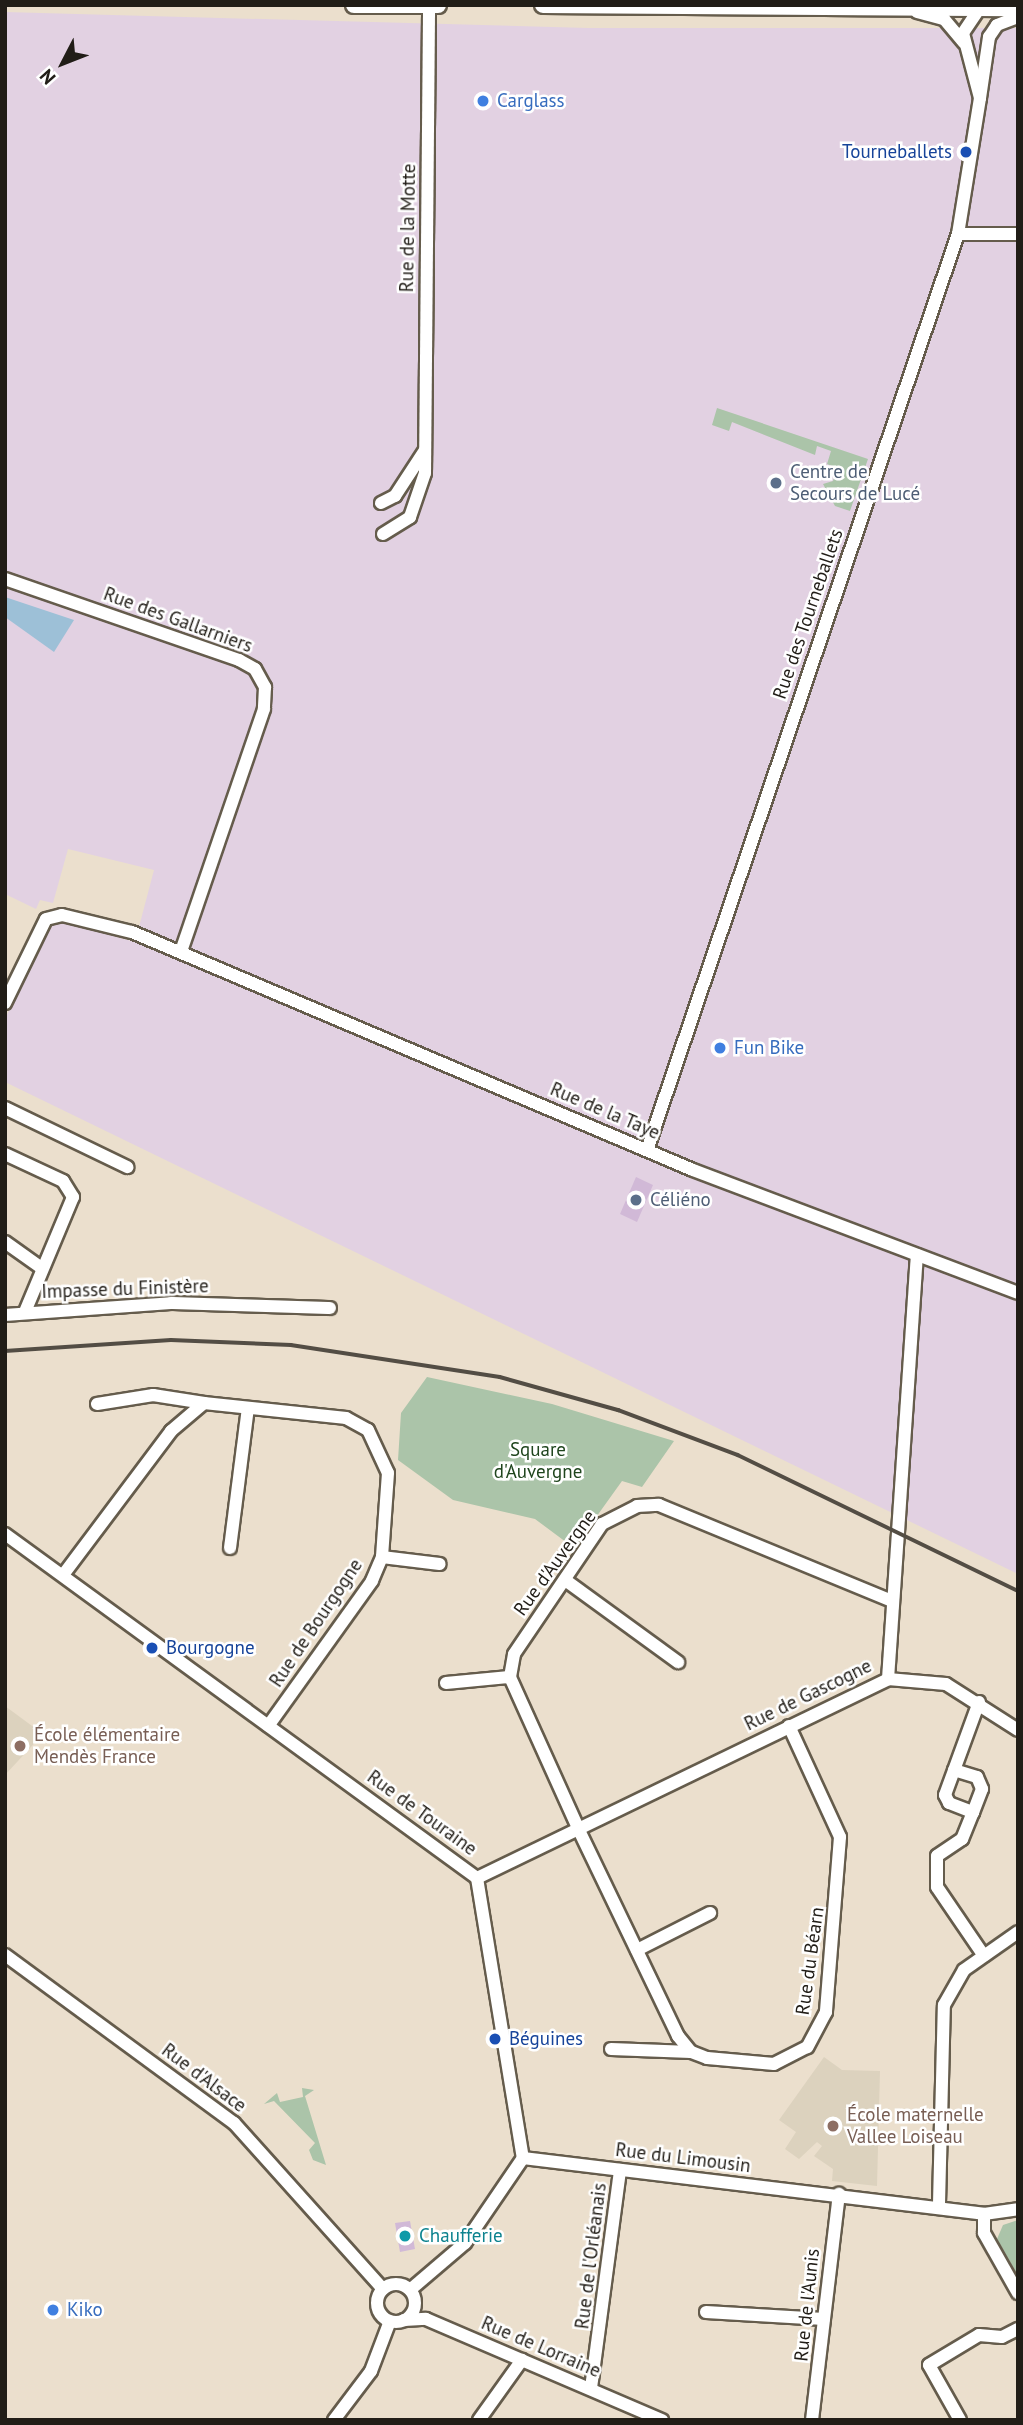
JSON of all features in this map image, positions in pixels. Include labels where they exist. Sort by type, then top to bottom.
[{"type":"main road","points":[[354,5],[438,5]]},
{"type":"main road","points":[[543,5],[1018,9]]},
{"type":"street","name":"Rue de la Motte","points":[[383,534],[410,517],[420,496],[425,450],[429,6]]},
{"type":"street","points":[[903,8],[944,19],[965,45]]},
{"type":"street","points":[[965,45],[965,24],[979,9]]},
{"type":"street","points":[[980,98],[989,37],[997,25],[1018,17]]},
{"type":"street","name":"Rue des Tourneballets","points":[[647,1150],[958,234],[980,98],[965,45]]},
{"type":"street","points":[[958,234],[1018,234]]},
{"type":"street","points":[[381,503],[395,496],[425,450]]},
{"type":"street","name":"Rue des Gallarniers","points":[[5,579],[239,660],[255,670],[265,687],[264,709],[182,950]]},
{"type":"street","name":"Rue de la Taye","points":[[5,1003],[46,919],[62,915],[182,950],[647,1150],[1018,1293]]},
{"type":"street","points":[[6,1110],[127,1167]]},
{"type":"street","points":[[5,1154],[63,1181],[73,1196],[40,1267],[24,1312]]},
{"type":"street","points":[[5,1242],[40,1267]]},
{"type":"street","name":"Rue de Gascogne","points":[[477,1878],[888,1679],[917,1255]]},
{"type":"street","name":"Impasse du Finistère","points":[[5,1315],[171,1303],[330,1308]]},
{"type":"street","name":"Rue de Bourgogne","points":[[97,1404],[153,1395],[346,1418],[368,1430],[388,1473],[382,1557],[372,1581],[268,1726]]},
{"type":"street","points":[[63,1575],[171,1431],[204,1403]]},
{"type":"street","points":[[230,1548],[248,1408]]},
{"type":"street","name":"Rue d'Auvergne","points":[[510,1677],[514,1654],[565,1580],[617,1512],[659,1505],[892,1601]]},
{"type":"street","name":"Rue de Touraine","points":[[5,1534],[477,1878],[523,2158]]},
{"type":"street","points":[[382,1557],[440,1564]]},
{"type":"street","points":[[565,1580],[678,1662]]},
{"type":"street","points":[[446,1683],[510,1677],[579,1830],[637,1950],[691,2052]]},
{"type":"street","points":[[888,1679],[946,1684],[979,1702],[1018,1730]]},
{"type":"street","points":[[973,1812],[945,1795],[979,1702]]},
{"type":"street","name":"Rue du Béarn","points":[[611,2049],[691,2052],[774,2064],[807,2047],[826,2012],[840,1837],[789,1726]]},
{"type":"street","points":[[954,1770],[977,1777],[982,1788],[962,1839],[937,1856],[937,1887],[984,1956]]},
{"type":"street","points":[[637,1950],[710,1913]]},
{"type":"street","points":[[939,2204],[944,2006],[950,1986],[984,1956],[1018,1932]]},
{"type":"street","name":"Rue d'Alsace","points":[[5,1955],[234,2123],[383,2289]]},
{"type":"street","points":[[426,2319],[412,2294],[396,2284],[383,2289],[378,2309],[390,2321],[404,2320],[412,2294],[465,2243],[523,2158]]},
{"type":"street","name":"Rue du Limousin","points":[[523,2158],[939,2204],[984,2214]]},
{"type":"street","name":"Rue de l'Orléanais","points":[[591,2388],[620,2170]]},
{"type":"street","name":"Rue de l'Aunis","points":[[812,2420],[839,2194]]},
{"type":"street","points":[[1018,2209],[984,2214],[984,2233],[1018,2293]]},
{"type":"street","points":[[706,2312],[824,2319]]},
{"type":"street","name":"Rue de Lorraine","points":[[404,2320],[426,2319],[662,2420]]},
{"type":"street","points":[[334,2420],[371,2371],[390,2321]]},
{"type":"street","points":[[960,2420],[929,2365],[979,2335],[1002,2337],[1018,2329]]},
{"type":"street","points":[[479,2420],[522,2360]]},
{"type":"shaded area","points":[[5,12],[588,28],[1018,28],[1018,1574],[5,1082],[5,1019],[48,926],[59,921],[135,942],[154,870],[68,849],[53,903],[40,900],[36,909],[5,894]]},
{"type":"shaded area","name":"École élémentaire Mendès France","points":[[5,1706],[43,1734],[5,1775]]},
{"type":"shaded area","name":"École maternelle Vallee Loiseau","points":[[824,2057],[842,2070],[880,2071],[877,2186],[832,2181],[833,2169],[814,2156],[822,2146],[817,2142],[799,2159],[785,2149],[796,2132],[779,2120]]},
{"type":"green space","points":[[717,408],[868,459],[850,511],[835,506],[823,484],[833,481],[837,468],[827,464],[831,451],[817,446],[815,455],[732,422],[729,431],[712,425]]},
{"type":"green space","name":"Square d'Auvergne","points":[[427,1377],[552,1404],[674,1441],[642,1487],[622,1481],[574,1548],[535,1519],[453,1500],[398,1460],[401,1413]]},
{"type":"green space","points":[[302,2088],[314,2090],[305,2096],[326,2165],[313,2160],[309,2150],[315,2143],[274,2101],[264,2104],[277,2093],[280,2102],[303,2097]]},
{"type":"green space","points":[[1018,2220],[1018,2276],[997,2239],[1003,2225]]},
{"type":"water","points":[[5,597],[74,620],[54,652],[5,617]]},
{"type":"building","name":"Céliéno","points":[[636,1177],[653,1185],[637,1222],[620,1214]]},
{"type":"building","name":"Chaufferie","points":[[410,2221],[415,2249],[400,2252],[395,2223]]},
{"type":"railway","points":[[5,1351],[171,1340],[291,1345],[500,1377],[618,1410],[738,1455],[1018,1591]]},
{"type":"place","name":"Carglass","points":[[483,101]]},
{"type":"place","name":"Tourneballets","points":[[966,152]]},
{"type":"place","name":"Centre de Secours de Lucé","points":[[776,483]]},
{"type":"place","name":"Fun Bike","points":[[720,1048]]},
{"type":"place","name":"Céliéno","points":[[636,1200]]},
{"type":"place","name":"Bourgogne","points":[[152,1648]]},
{"type":"place","name":"École élémentaire Mendès France","points":[[20,1746]]},
{"type":"place","name":"Béguines","points":[[495,2039]]},
{"type":"place","name":"École maternelle Vallee Loiseau","points":[[833,2126]]},
{"type":"place","name":"Chaufferie","points":[[405,2236]]},
{"type":"place","name":"Kiko","points":[[53,2310]]}]
